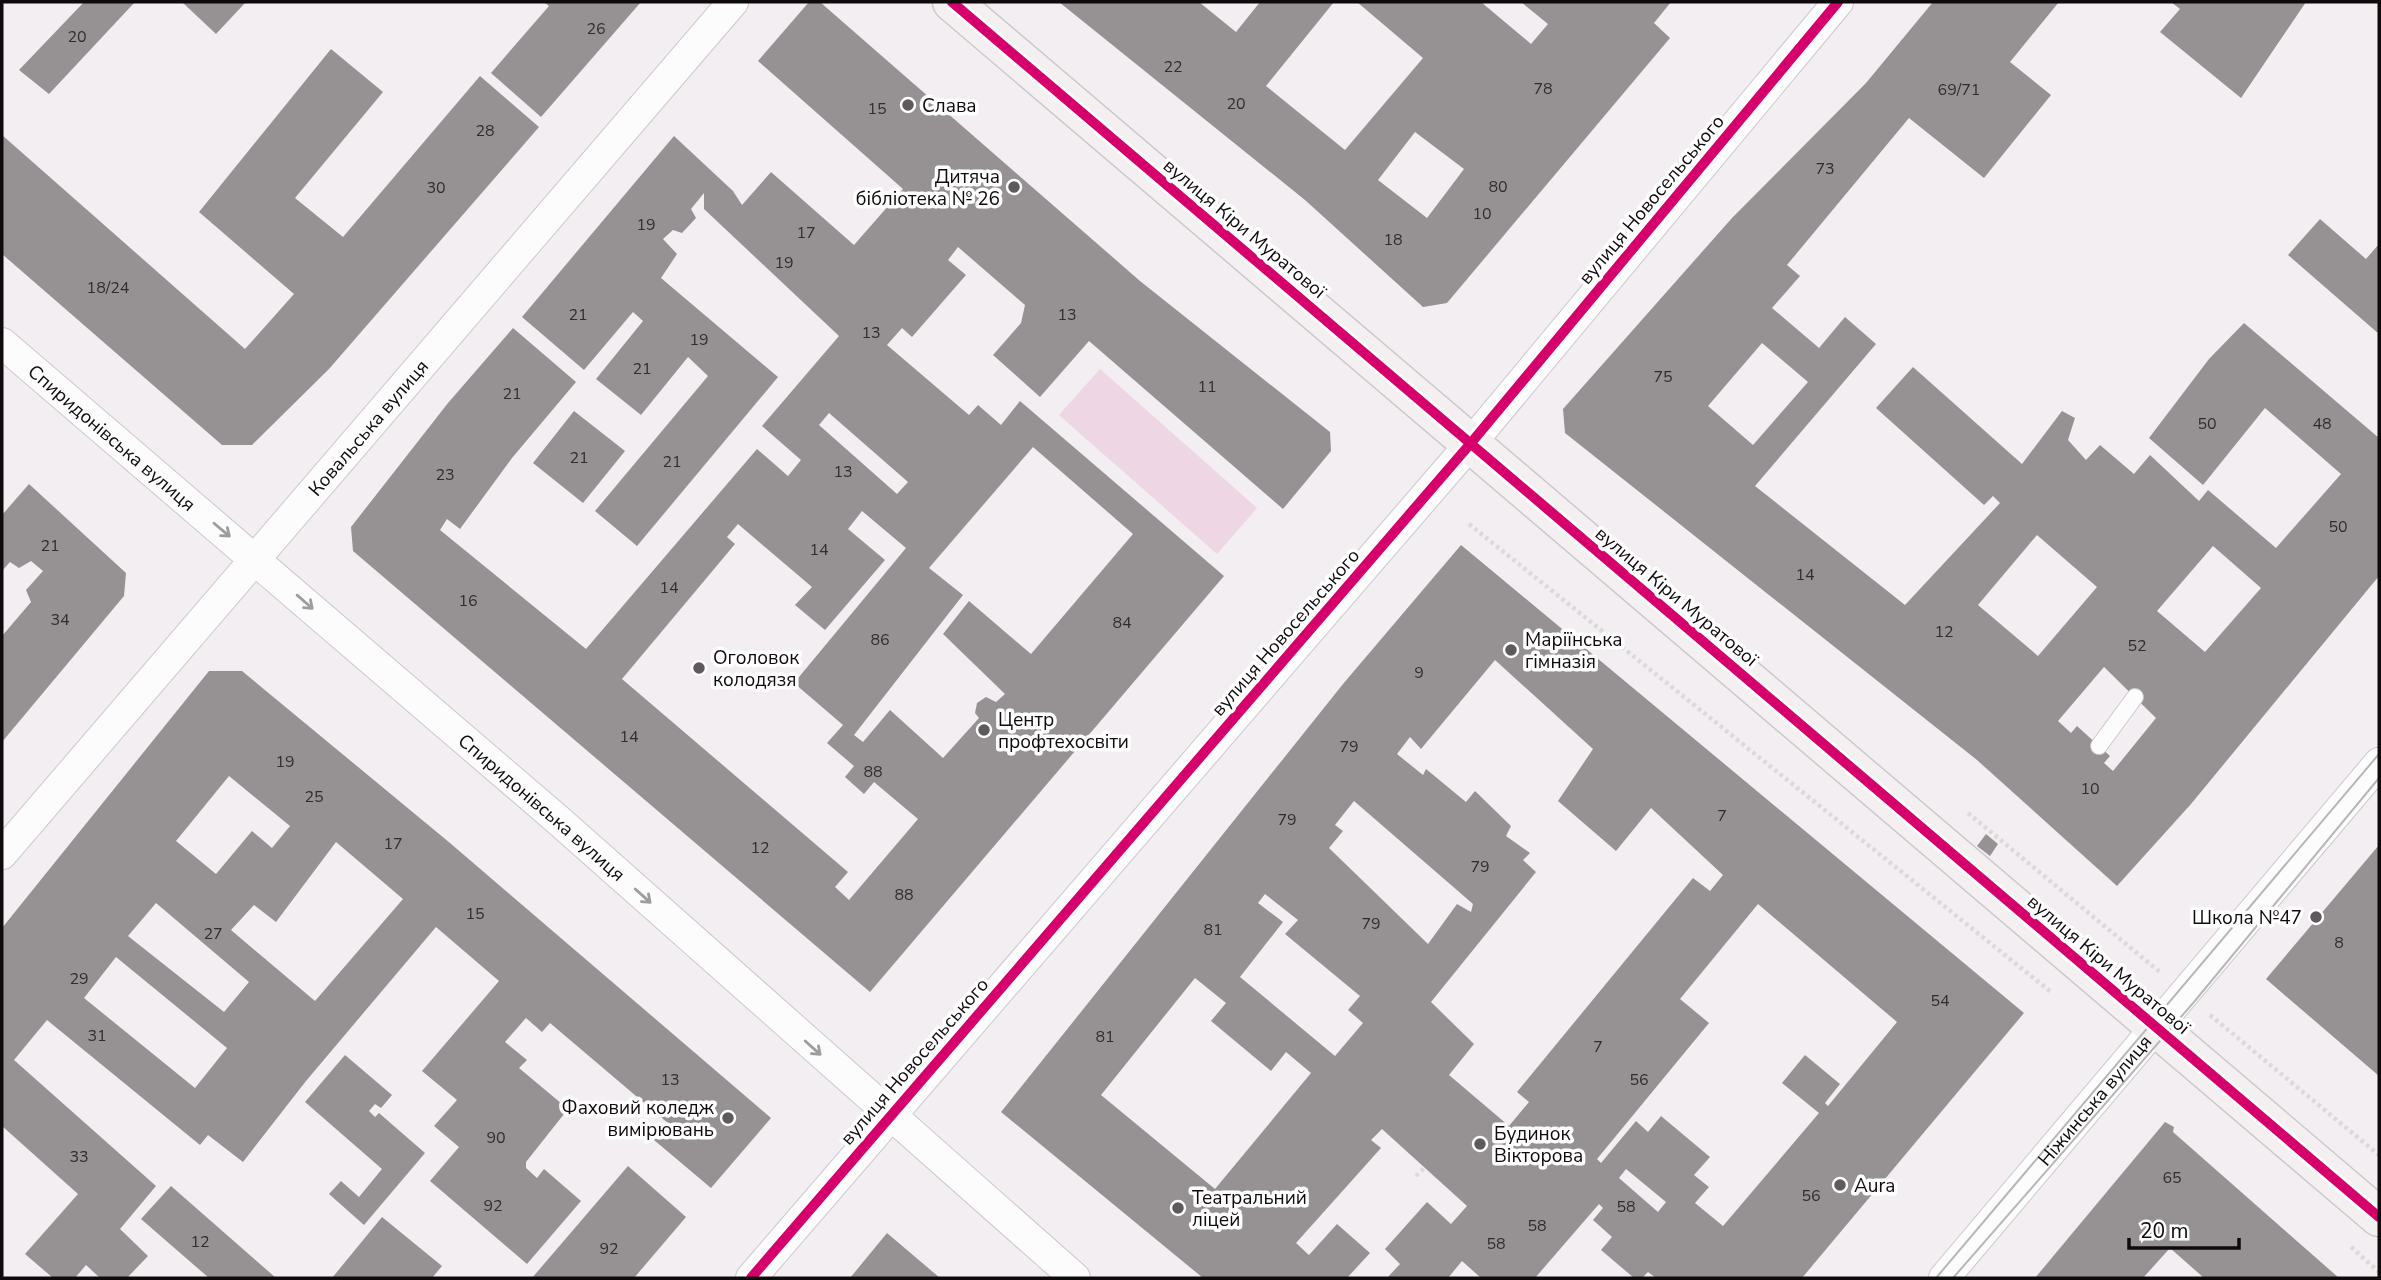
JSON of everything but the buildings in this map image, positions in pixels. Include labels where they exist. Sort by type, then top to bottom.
[{"type":"street","name":"Ковальська вулиця","points":[[2,854],[254,557],[733,2]]},
{"type":"street","name":"вулиця Кіри Муратової","points":[[952,2],[2379,1217]]},
{"type":"street","name":"вулиця Новосельського","points":[[751,1278],[1471,443],[1838,2]]},
{"type":"street","name":"Спиридонівська вулиця","points":[[2,343],[558,820],[1075,1278]]},
{"type":"street","name":"Ніжинська вулиця","points":[[1944,1278],[2379,763]]},
{"type":"lane","points":[[2099,746],[2135,697]]},
{"type":"path","points":[[1469,524],[2062,1001]]},
{"type":"path","points":[[1416,1176],[1425,1167]]},
{"type":"path","points":[[2348,1244],[2379,1272]]},
{"type":"shaded area","points":[[1100,369],[1257,508],[1217,554],[1059,415]]},
{"type":"tram line","points":[[1936,1278],[2379,754]]},
{"type":"tram line","points":[[1953,1278],[2194,1002],[2379,778]]},
{"type":"cycle path","points":[[952,2],[2379,1217]]},
{"type":"cycle path","points":[[751,1278],[1471,443],[1838,2]]},
{"type":"place","name":"Слава","points":[[908,105]]},
{"type":"place","name":"Дитяча бібліотека № 26","points":[[1014,187]]},
{"type":"place","name":"Маріїнська гімназія","points":[[1511,650]]},
{"type":"place","name":"Оголовок колодязя","points":[[699,668]]},
{"type":"place","name":"Центр профтехосвіти","points":[[984,730]]},
{"type":"place","name":"Школа №47","points":[[2316,917]]},
{"type":"place","name":"Фаховий коледж вимірювань","points":[[728,1118]]},
{"type":"place","name":"Будинок Вікторова","points":[[1480,1144]]},
{"type":"place","name":"Aura","points":[[1840,1185]]},
{"type":"place","name":"Театральний ліцей","points":[[1178,1208]]}]
